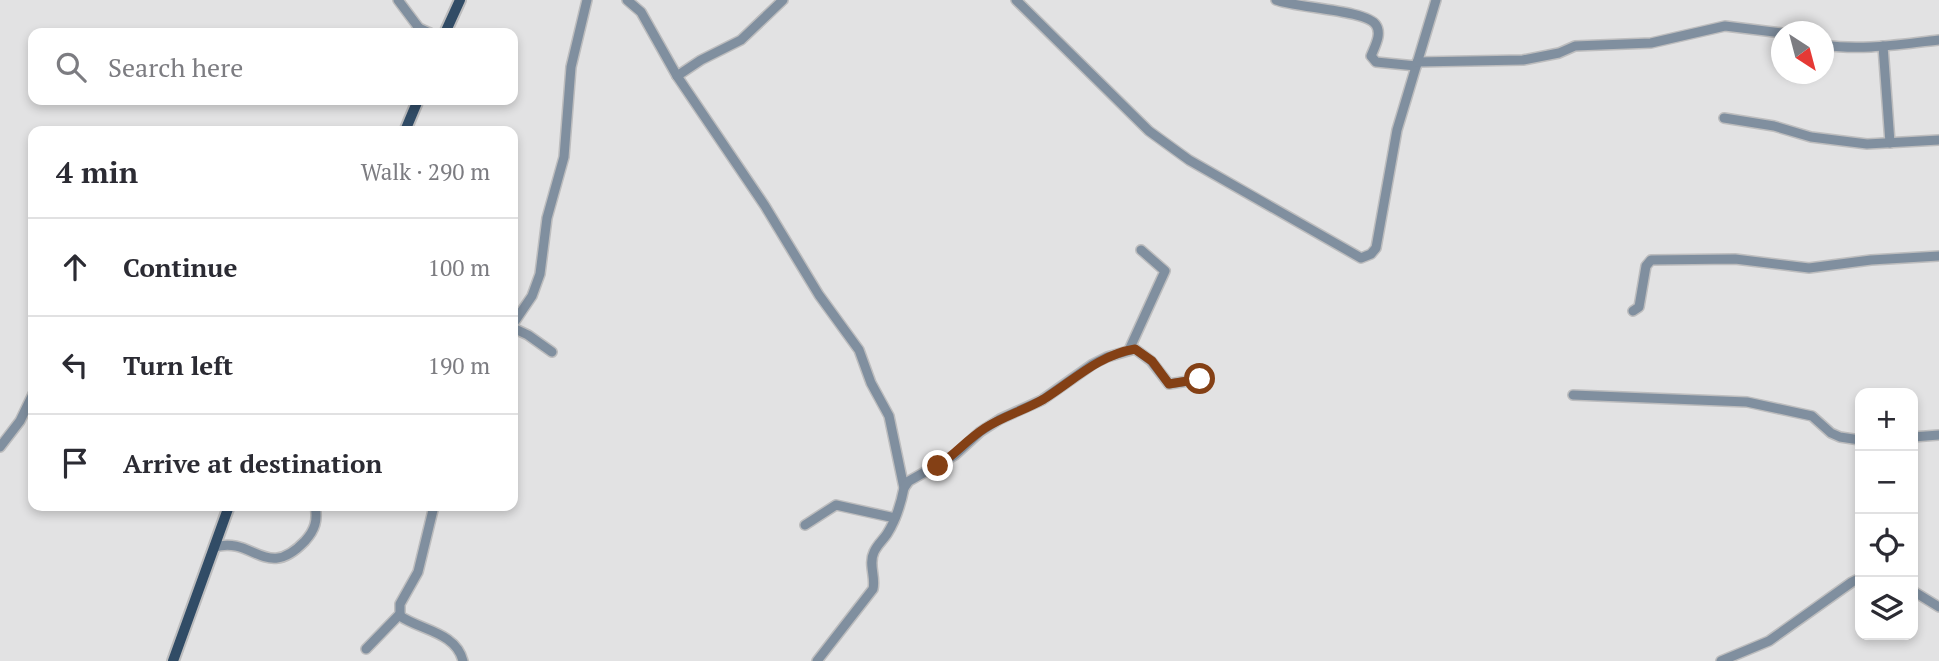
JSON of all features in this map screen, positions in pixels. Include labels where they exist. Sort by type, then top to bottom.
[{"type":"main road","points":[[447,28],[460,0]]},
{"type":"main road","points":[[407,126],[416,105]]},
{"type":"main road","points":[[173,661],[227,511]]},
{"type":"street","points":[[398,0],[415,28]]},
{"type":"street","points":[[518,316],[532,296],[540,274],[547,218],[564,157],[571,67],[587,0]]},
{"type":"street","points":[[626,0],[641,12],[677,76],[765,206],[819,295],[859,350],[871,383],[889,416],[904,488],[902,499],[887,535],[873,552],[873,589],[817,661]]},
{"type":"street","points":[[677,76],[701,60],[741,40],[783,0]]},
{"type":"street","points":[[1016,0],[1149,131],[1200,166],[1361,258],[1371,254],[1376,248],[1397,130],[1436,0]]},
{"type":"street","points":[[1276,0],[1340,11],[1370,20],[1377,26],[1379,35],[1371,56],[1376,62],[1416,64],[1523,61],[1583,45],[1622,46],[1651,43],[1725,26],[1771,32]]},
{"type":"street","points":[[1834,46],[1883,46],[1939,40]]},
{"type":"street","points":[[1883,46],[1890,143]]},
{"type":"street","points":[[1724,118],[1774,126],[1811,137],[1867,144],[1939,140]]},
{"type":"street","points":[[1129,350],[1165,271],[1141,250]]},
{"type":"street","points":[[1633,311],[1639,307],[1646,266],[1651,260],[1735,259],[1809,268],[1871,260],[1939,256]]},
{"type":"street","points":[[518,327],[552,352]]},
{"type":"street","points":[[904,488],[909,481],[955,455],[987,427],[1042,400],[1107,356],[1135,349],[1145,356],[1169,384],[1200,379]]},
{"type":"street","points":[[1573,395],[1747,402],[1812,416],[1840,438],[1855,440]]},
{"type":"street","points":[[0,447],[20,421],[28,404]]},
{"type":"street","points":[[1918,437],[1939,435]]},
{"type":"street","points":[[805,525],[836,505],[895,518]]},
{"type":"street","points":[[215,547],[227,544],[265,558],[284,557],[311,533],[316,511]]},
{"type":"street","points":[[433,511],[418,572],[400,604],[400,614],[456,646],[463,661]]},
{"type":"street","points":[[1721,661],[1769,642],[1855,580]]},
{"type":"street","points":[[1918,594],[1939,607]]},
{"type":"street","points":[[366,649],[400,614]]},
{"type":"route","points":[[938,466],[955,455],[980,432],[1000,419],[1042,400],[1107,356],[1135,349],[1152,361],[1169,384],[1200,379]]}]
